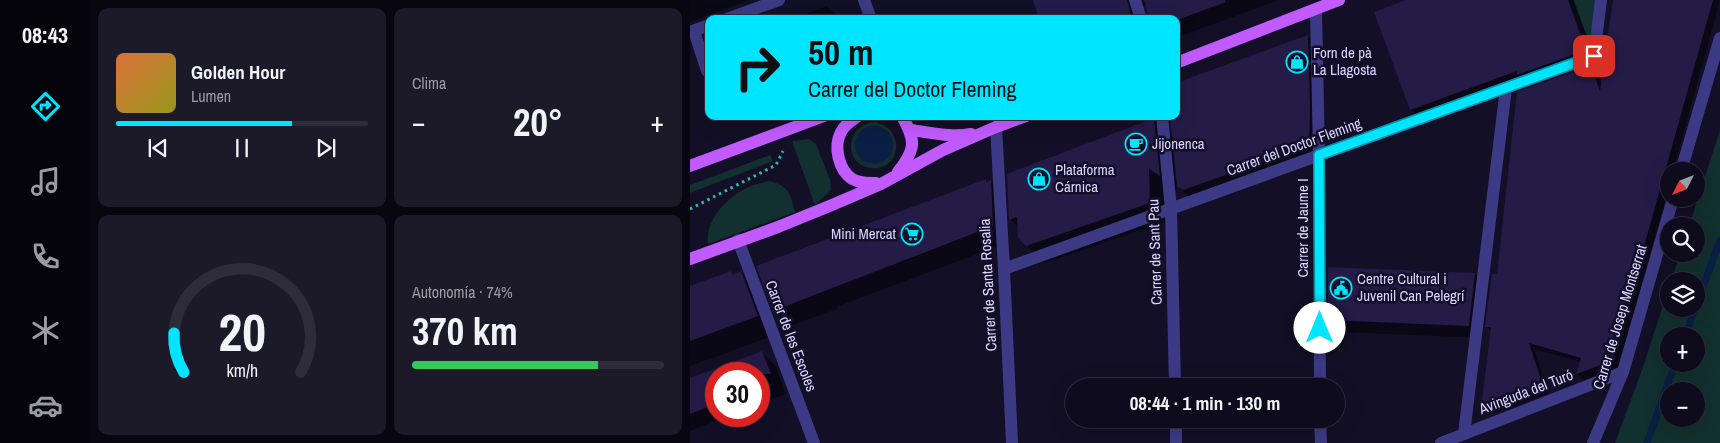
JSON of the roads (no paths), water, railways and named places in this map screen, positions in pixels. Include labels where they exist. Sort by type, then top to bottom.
[{"type":"main road","points":[[1180,61],[1339,0]]},
{"type":"main road","points":[[690,166],[813,120]]},
{"type":"main road","points":[[852,120],[841,132],[837,148],[841,166],[851,178],[862,183],[880,184]]},
{"type":"main road","points":[[895,176],[912,151],[913,142],[910,130],[904,120]]},
{"type":"main road","points":[[690,259],[778,227],[880,184],[943,150],[1015,120]]},
{"type":"main road","points":[[910,130],[962,136],[991,129]]},
{"type":"street","points":[[738,15],[779,0]]},
{"type":"street","points":[[864,0],[870,15]]},
{"type":"street","points":[[1135,0],[1140,15]]},
{"type":"street","name":"Carrer del Doctor Fleming","points":[[1004,269],[1594,56],[1601,0]]},
{"type":"street","name":"Carrer de Jaume I","points":[[1316,10],[1320,378]]},
{"type":"street","points":[[705,27],[692,32],[705,66]]},
{"type":"street","points":[[1684,162],[1720,38]]},
{"type":"street","points":[[1464,434],[1506,88]]},
{"type":"street","name":"Carrer de Sant Pau","points":[[1162,120],[1170,209],[1175,378]]},
{"type":"street","name":"Carrer de Santa Rosalia","points":[[991,129],[1004,269],[1012,443]]},
{"type":"street","name":"Carrer de Josep Montserrat","points":[[1593,443],[1623,372],[1670,208]]},
{"type":"street","name":"Carrer de les Escoles","points":[[738,240],[814,443]]},
{"type":"street","name":"Avinguda del Turó","points":[[1441,443],[1623,372]]},
{"type":"street","points":[[1176,428],[1176,443]]},
{"type":"street","points":[[1320,428],[1320,443]]},
{"type":"water","points":[[874,126],[887,132],[893,145],[887,158],[874,164],[861,158],[855,145],[861,132]]},
{"type":"waterway","points":[[1705,281],[1720,240]]},
{"type":"waterway","points":[[1688,327],[1692,317]]},
{"type":"waterway","points":[[1647,443],[1672,372]]},
{"type":"place","name":"Forn de pà La Llagosta","points":[[1297,62]]},
{"type":"place","name":"Jijonenca","points":[[1136,144]]},
{"type":"place","name":"Plataforma Cárnica","points":[[1039,179]]},
{"type":"place","name":"Mini Mercat","points":[[912,234]]},
{"type":"place","name":"Centre Cultural i Juvenil Can Pelegrí","points":[[1341,288]]}]
